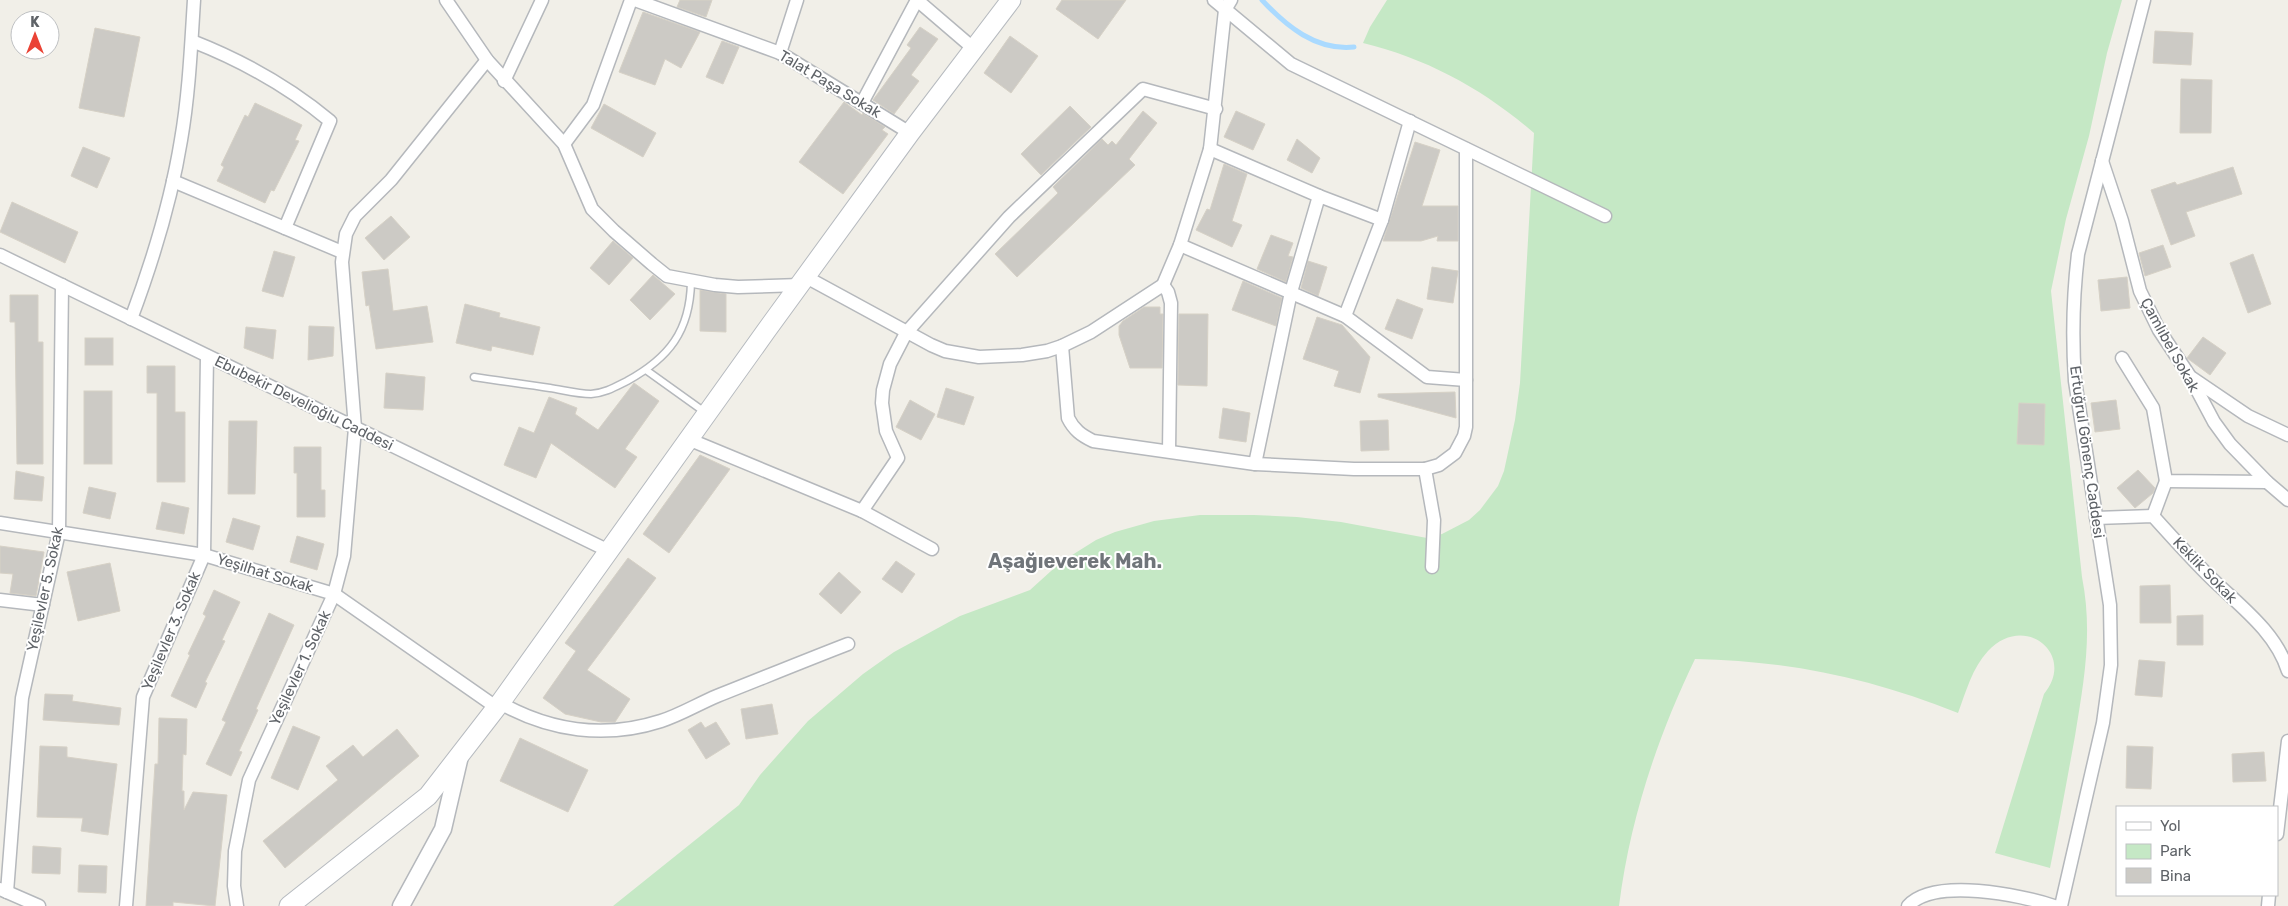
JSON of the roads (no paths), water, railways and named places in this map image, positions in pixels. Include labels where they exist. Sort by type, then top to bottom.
[{"type":"main road","points":[[288,906],[428,796],[498,705],[910,133],[1011,0]]},
{"type":"street","points":[[132,319],[150,268],[173,182],[186,105],[194,0]]},
{"type":"street","points":[[446,0],[487,60],[504,81],[564,144],[592,209],[637,252],[668,276],[691,282],[738,287],[803,281],[945,351],[979,357],[1034,353],[1062,346],[1091,332],[1163,285],[1180,244],[1210,149],[1228,5]]},
{"type":"street","points":[[504,81],[542,0]]},
{"type":"street","points":[[564,144],[593,105],[631,0]]},
{"type":"street","name":"Talat Paşa Sokak","points":[[635,0],[780,52],[910,133]]},
{"type":"street","points":[[780,52],[798,0]]},
{"type":"street","points":[[862,104],[917,0],[973,48]]},
{"type":"street","points":[[1214,0],[1228,5],[1291,64],[1606,216]]},
{"type":"street","name":"Ertuğrul Gönenç Caddesi","points":[[2061,906],[2102,722],[2111,665],[2110,605],[2075,381],[2073,318],[2078,254],[2144,0]]},
{"type":"street","points":[[192,41],[229,56],[272,78],[310,104],[330,121],[285,228]]},
{"type":"street","points":[[173,182],[342,252],[346,234],[355,216],[391,180],[487,60]]},
{"type":"street","points":[[862,511],[898,458],[886,431],[882,403],[888,371],[906,333],[1009,217],[1143,89],[1216,109]]},
{"type":"street","points":[[1345,316],[1382,220],[1410,121]]},
{"type":"street","points":[[1062,346],[1068,418],[1080,435],[1093,441],[1255,464],[1354,469],[1425,469],[1439,465],[1448,460],[1460,445],[1466,427],[1466,148]]},
{"type":"street","points":[[1210,149],[1319,196],[1382,220]]},
{"type":"street","name":"Çamlıbel Sokak","points":[[2102,162],[2122,222],[2140,291],[2159,330],[2214,422],[2230,444],[2267,482],[2288,500]]},
{"type":"street","points":[[1255,464],[1291,292],[1319,196]]},
{"type":"street","points":[[1180,244],[1345,316],[1427,377],[1466,380]]},
{"type":"street","name":"Yeşilevler 1. Sokak","points":[[237,906],[234,886],[235,852],[249,780],[334,594],[344,556],[355,428],[342,252]]},
{"type":"street","name":"Ebubekir Develioğlu Caddesi","points":[[0,255],[609,550]]},
{"type":"street","name":"Yeşilevler 5. Sokak","points":[[4,891],[22,698],[59,532],[62,285]]},
{"type":"street","points":[[1163,285],[1168,292],[1171,303],[1169,452]]},
{"type":"street","name":"Yeşilevler 3. Sokak","points":[[126,906],[143,697],[204,555],[207,356]]},
{"type":"street","points":[[2096,518],[2153,516],[2166,481],[2153,408],[2122,358]]},
{"type":"street","points":[[2188,376],[2248,416],[2288,435]]},
{"type":"street","points":[[688,439],[862,511],[932,549]]},
{"type":"street","points":[[1425,469],[1434,520],[1432,567]]},
{"type":"street","points":[[2166,481],[2267,482]]},
{"type":"street","name":"Keklik Sokak","points":[[2153,516],[2206,574],[2268,634],[2278,646],[2288,671]]},
{"type":"street","name":"Yeşilhat Sokak","points":[[0,523],[204,555],[334,594],[498,705],[559,727],[602,732],[622,730],[663,721],[700,703],[848,644]]},
{"type":"street","points":[[0,600],[43,605]]},
{"type":"street","points":[[2278,826],[2288,741]]},
{"type":"street","points":[[401,906],[443,829],[460,754]]},
{"type":"street","points":[[4,891],[40,906]]},
{"type":"street","points":[[1908,906],[1912,901],[1926,894],[1968,891],[2015,895],[2054,906]]},
{"type":"lane","points":[[474,377],[590,394],[610,390],[646,370],[665,354],[680,334],[689,308],[691,282]]},
{"type":"lane","points":[[646,370],[707,414]]},
{"type":"waterway","points":[[1262,0],[1281,19],[1303,35],[1327,45],[1354,47]]},
{"type":"district","name":"Aşağıeverek Mah.","points":[[1075,561]]}]
